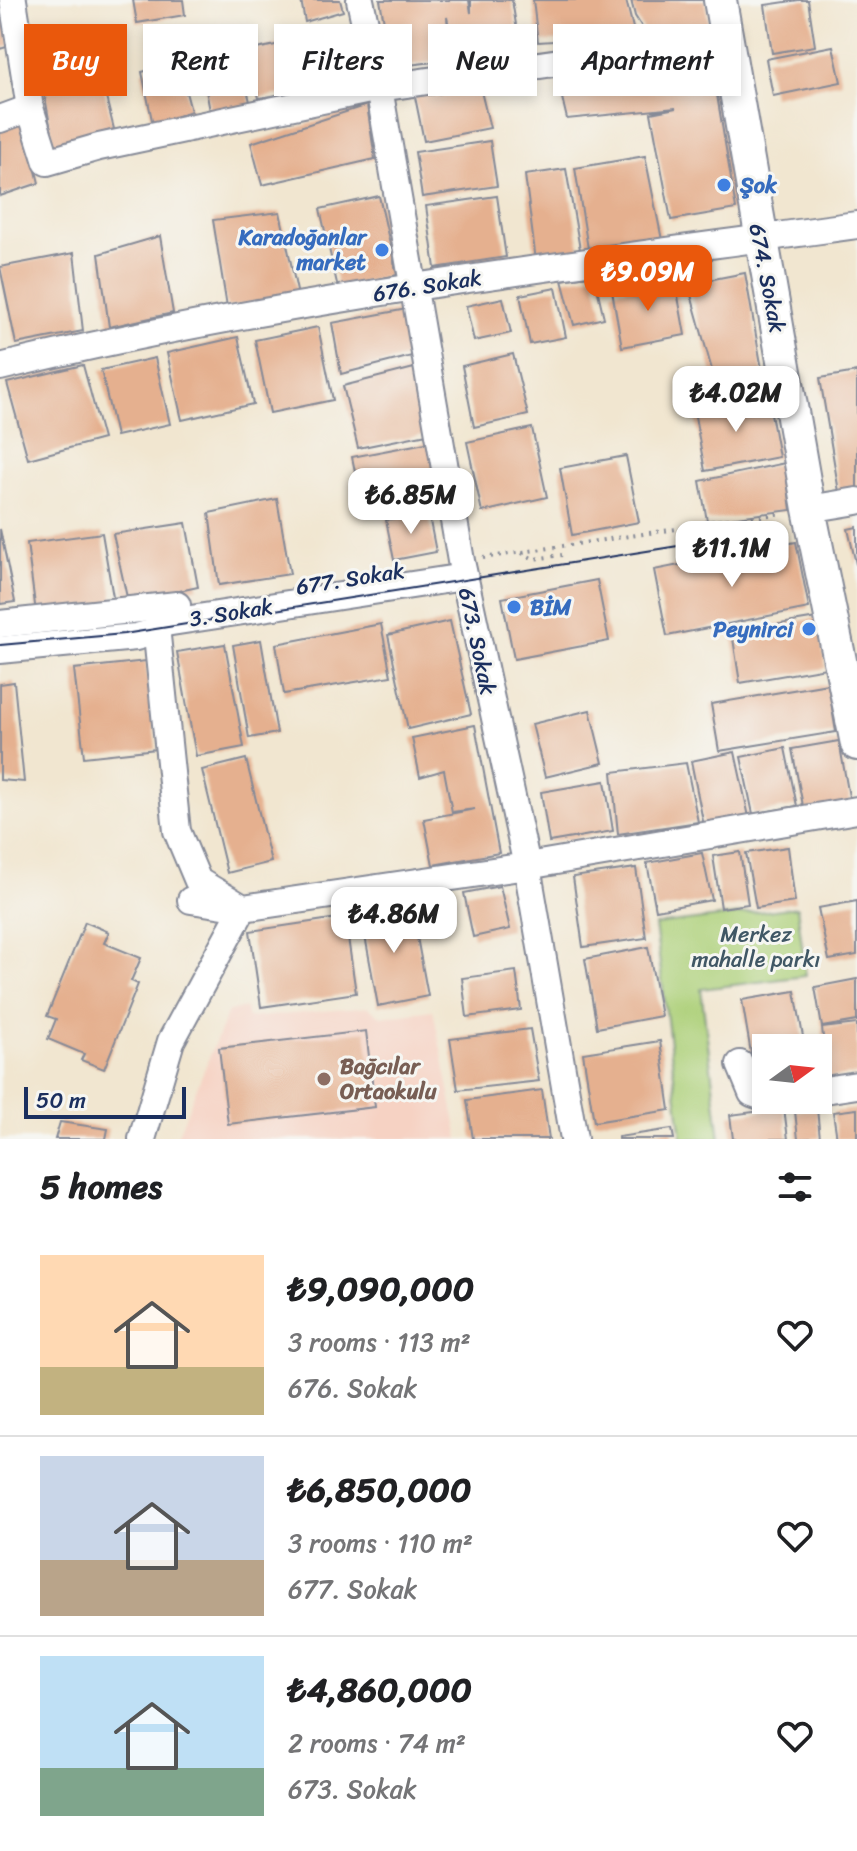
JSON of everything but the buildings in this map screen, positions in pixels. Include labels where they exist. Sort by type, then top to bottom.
[{"type":"main road","name":"674. Sokak","points":[[720,0],[724,24]]},
{"type":"main road","name":"674. Sokak","points":[[737,96],[809,509],[857,744]]},
{"type":"street","points":[[13,0],[30,108],[47,162],[99,147],[341,96]]},
{"type":"street","name":"673. Sokak","points":[[360,0],[365,24]]},
{"type":"street","points":[[412,83],[553,63]]},
{"type":"street","name":"673. Sokak","points":[[380,96],[462,569],[527,866],[574,1139]]},
{"type":"street","points":[[0,119],[30,108]]},
{"type":"street","name":"676. Sokak","points":[[0,367],[181,327],[413,286],[857,225]]},
{"type":"street","points":[[809,509],[857,501]]},
{"type":"street","name":"3. Sokak","points":[[0,650],[136,637],[160,618],[165,623],[462,569]]},
{"type":"street","points":[[0,624],[160,618],[157,636],[177,831],[198,881],[243,908]]},
{"type":"street","points":[[191,900],[243,908],[527,866],[857,810]]},
{"type":"street","points":[[142,1139],[171,1041],[243,908]]},
{"type":"street","points":[[740,1064],[752,1093]]},
{"type":"street","points":[[832,1089],[857,1085]]},
{"type":"path","points":[[462,569],[519,552],[809,509]]},
{"type":"path","points":[[519,552],[534,559],[562,555]]},
{"type":"shaded area","name":"Bağcılar Ortaokulu","points":[[368,1007],[382,1017],[433,1010],[459,1139],[176,1139],[228,1011],[246,1008],[248,1018]]},
{"type":"green space","name":"Merkez mahalle parkı","points":[[797,907],[806,976],[701,989],[720,1139],[682,1139],[655,925]]},
{"type":"tram line","points":[[0,645],[124,634],[766,532]]},
{"type":"place","name":"Şok","points":[[724,185]]},
{"type":"place","name":"Karadoğanlar market","points":[[382,250]]},
{"type":"place","name":"BİM","points":[[514,607]]},
{"type":"place","name":"Peynirci","points":[[809,629]]},
{"type":"place","name":"Bağcılar Ortaokulu","points":[[324,1079]]}]
